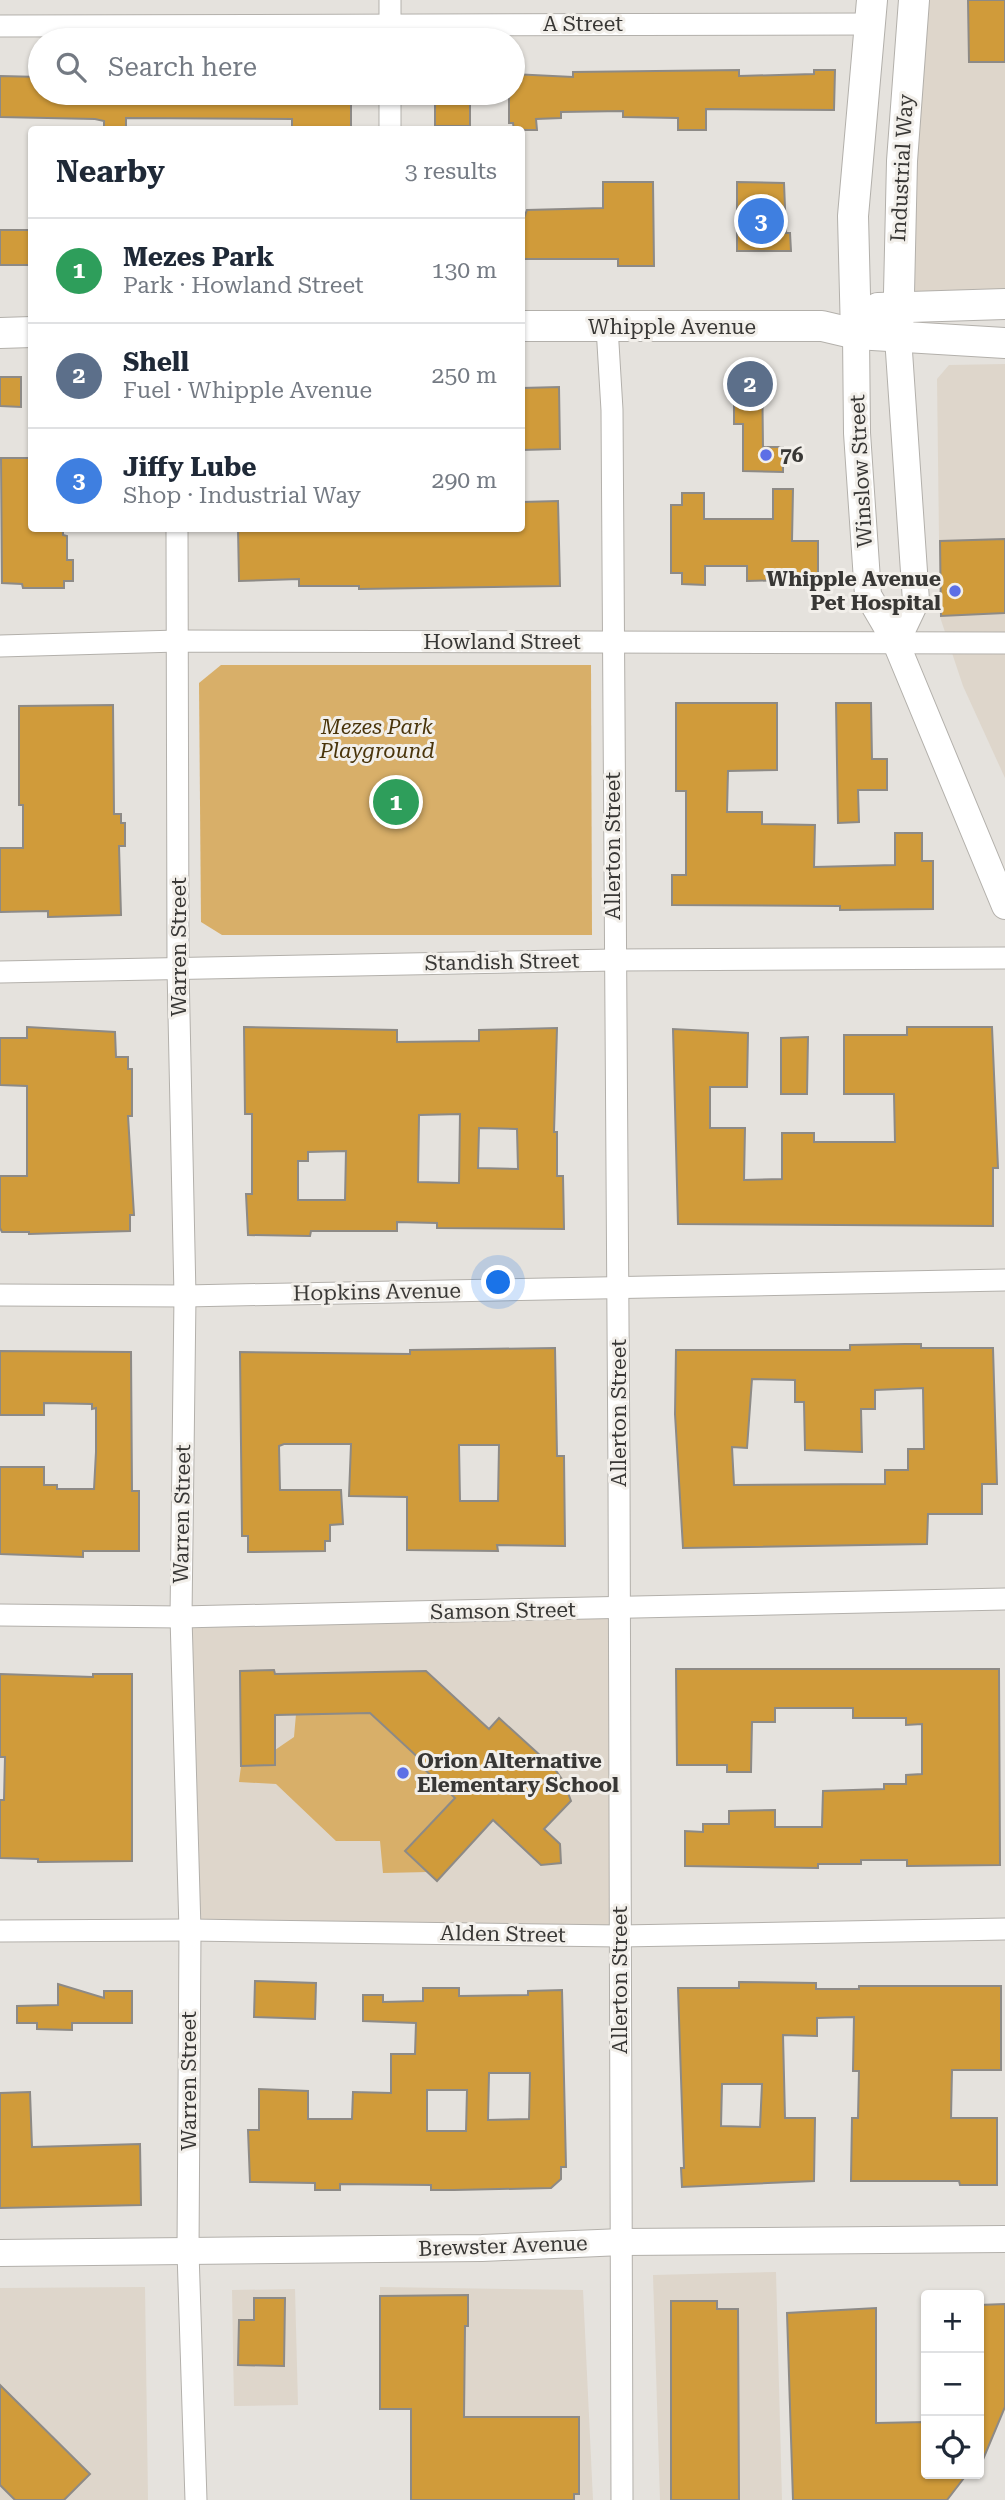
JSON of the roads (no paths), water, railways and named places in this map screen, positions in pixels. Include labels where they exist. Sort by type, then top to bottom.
[{"type":"main road","name":"Industrial Way","points":[[898,337],[901,175],[914,0]]},
{"type":"main road","name":"Industrial Way","points":[[856,322],[853,216],[872,12]]},
{"type":"main road","name":"Whipple Avenue","points":[[525,327],[822,326],[856,322],[898,307],[1005,304]]},
{"type":"main road","points":[[856,322],[898,337],[1005,343]]},
{"type":"main road","points":[[0,333],[28,332]]},
{"type":"street","points":[[390,0],[390,28]]},
{"type":"street","name":"A Street","points":[[486,28],[872,12]]},
{"type":"street","name":"A Street","points":[[0,26],[130,28]]},
{"type":"street","points":[[390,105],[390,126]]},
{"type":"street","name":"Winslow Street","points":[[856,322],[857,433],[868,595],[896,643],[1005,906]]},
{"type":"street","name":"Allerton Street","points":[[607,327],[612,410],[614,960],[619,1288],[622,2500]]},
{"type":"street","points":[[896,643],[916,601],[898,337]]},
{"type":"street","name":"Warren Street","points":[[177,532],[178,968],[185,1296],[181,1617],[190,1930],[188,2252],[196,2500]]},
{"type":"street","name":"Howland Street","points":[[0,646],[178,640],[1005,643]]},
{"type":"street","name":"Standish Street","points":[[0,972],[614,960],[1005,958]]},
{"type":"street","name":"Hopkins Avenue","points":[[0,1295],[185,1296],[1005,1280]]},
{"type":"street","name":"Samson Street","points":[[0,1615],[181,1617],[1005,1599]]},
{"type":"street","name":"Alden Street","points":[[0,1931],[190,1930],[620,1936],[1005,1929]]},
{"type":"street","name":"Brewster Avenue","points":[[0,2253],[482,2248],[622,2242],[1005,2239]]},
{"type":"place","name":"Jiffy Lube","points":[[761,221]]},
{"type":"place","name":"Shell","points":[[750,384]]},
{"type":"place","name":"76","points":[[766,455]]},
{"type":"place","name":"Whipple Avenue Pet Hospital","points":[[955,591]]},
{"type":"place","name":"Mezes Park","points":[[396,802]]},
{"type":"place","name":"Orion Alternative Elementary School","points":[[403,1773]]},
{"type":"park label","name":"Mezes Park Playground","points":[[377,739]]}]
